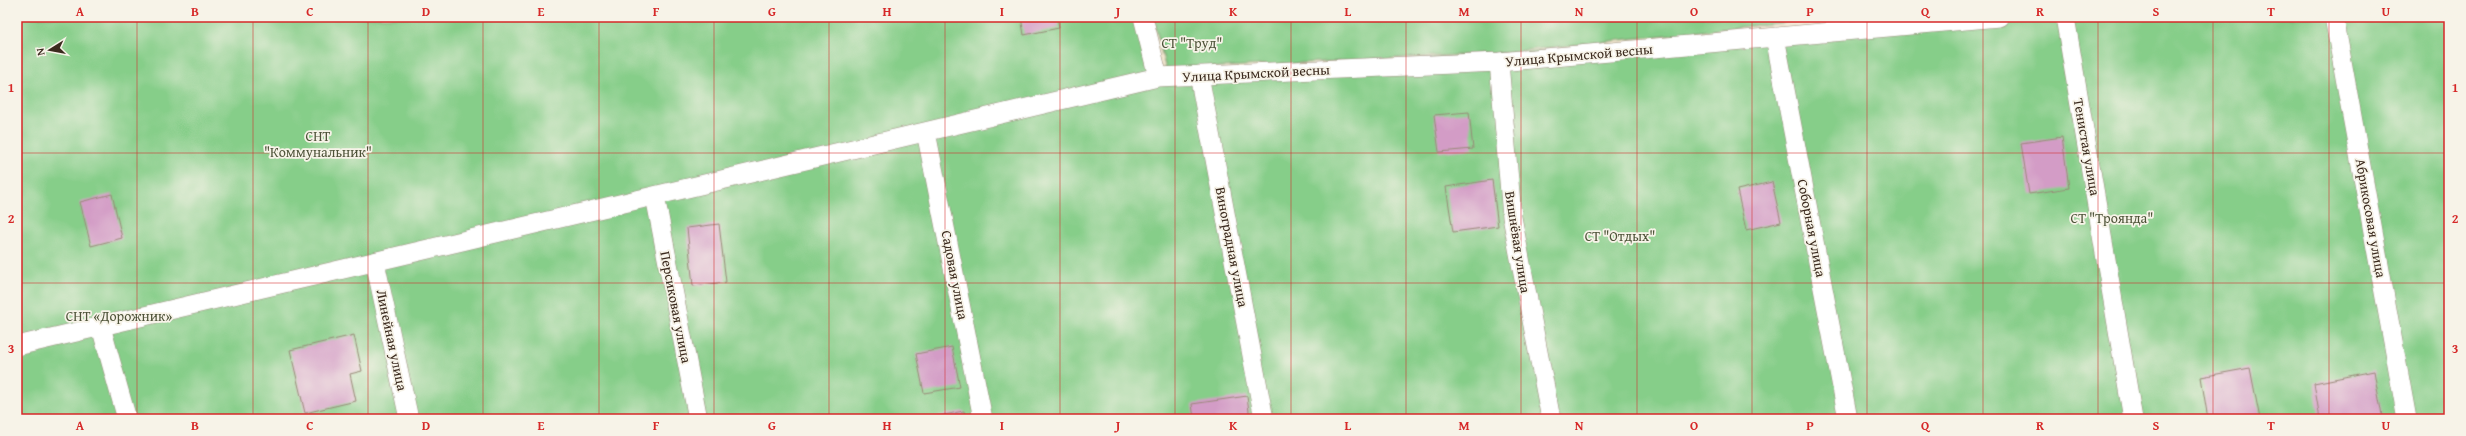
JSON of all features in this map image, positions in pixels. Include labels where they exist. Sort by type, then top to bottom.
[{"type":"lane","points":[[1143,17],[1158,77]]},
{"type":"lane","name":"Улица Крымской весны","points":[[17,346],[1158,77],[1499,62],[2000,17]]},
{"type":"lane","name":"Тенистая улица","points":[[2065,17],[2133,419]]},
{"type":"lane","name":"Абрикосовая улица","points":[[2334,17],[2407,419]]},
{"type":"lane","name":"Соборная улица","points":[[1775,37],[1848,419]]},
{"type":"lane","name":"Вишнёвая улица","points":[[1499,62],[1512,217],[1551,419]]},
{"type":"lane","name":"Виноградная улица","points":[[1199,75],[1264,419]]},
{"type":"lane","name":"Садовая улица","points":[[926,132],[983,419]]},
{"type":"lane","name":"Персиковая улица","points":[[655,196],[698,419]]},
{"type":"lane","name":"Линейная улица","points":[[375,262],[409,419]]},
{"type":"lane","points":[[101,326],[127,419]]},
{"type":"green space","points":[[17,17],[1143,17],[1158,77],[2058,17],[2449,17],[2449,419],[17,419]]},
{"type":"green space","name":"СТ \"Труд\"","points":[[1153,17],[1861,17],[1769,24],[1500,53],[1166,70]]},
{"type":"building","points":[[1021,17],[1057,17],[1059,28],[1024,35]]},
{"type":"building","points":[[1469,112],[1473,149],[1439,152],[1434,115]]},
{"type":"building","points":[[2062,137],[2069,188],[2029,194],[2021,143]]},
{"type":"building","points":[[1492,180],[1498,226],[1453,232],[1446,187]]},
{"type":"building","points":[[1772,182],[1781,222],[1746,230],[1737,190]]},
{"type":"building","points":[[112,194],[122,238],[91,246],[80,202]]},
{"type":"building","points":[[719,224],[726,282],[693,286],[687,228]]},
{"type":"building","points":[[354,335],[362,371],[350,374],[356,401],[305,413],[290,350]]},
{"type":"building","points":[[952,347],[960,387],[924,393],[916,354]]},
{"type":"building","points":[[2250,368],[2260,419],[2208,419],[2201,377]]},
{"type":"building","points":[[2374,371],[2382,416],[2368,419],[2320,419],[2314,383]]},
{"type":"building","points":[[1247,396],[1250,419],[1194,419],[1192,404]]},
{"type":"building","points":[[964,411],[966,419],[928,419],[928,418]]},
{"type":"park label","name":"СНТ \"Коммунальник\"","points":[[318,144]]},
{"type":"park label","name":"СТ \"Троянда\"","points":[[2112,218]]},
{"type":"park label","name":"СТ \"Отдых\"","points":[[1620,236]]},
{"type":"park label","name":"СНТ «Дорожник»","points":[[119,316]]}]
